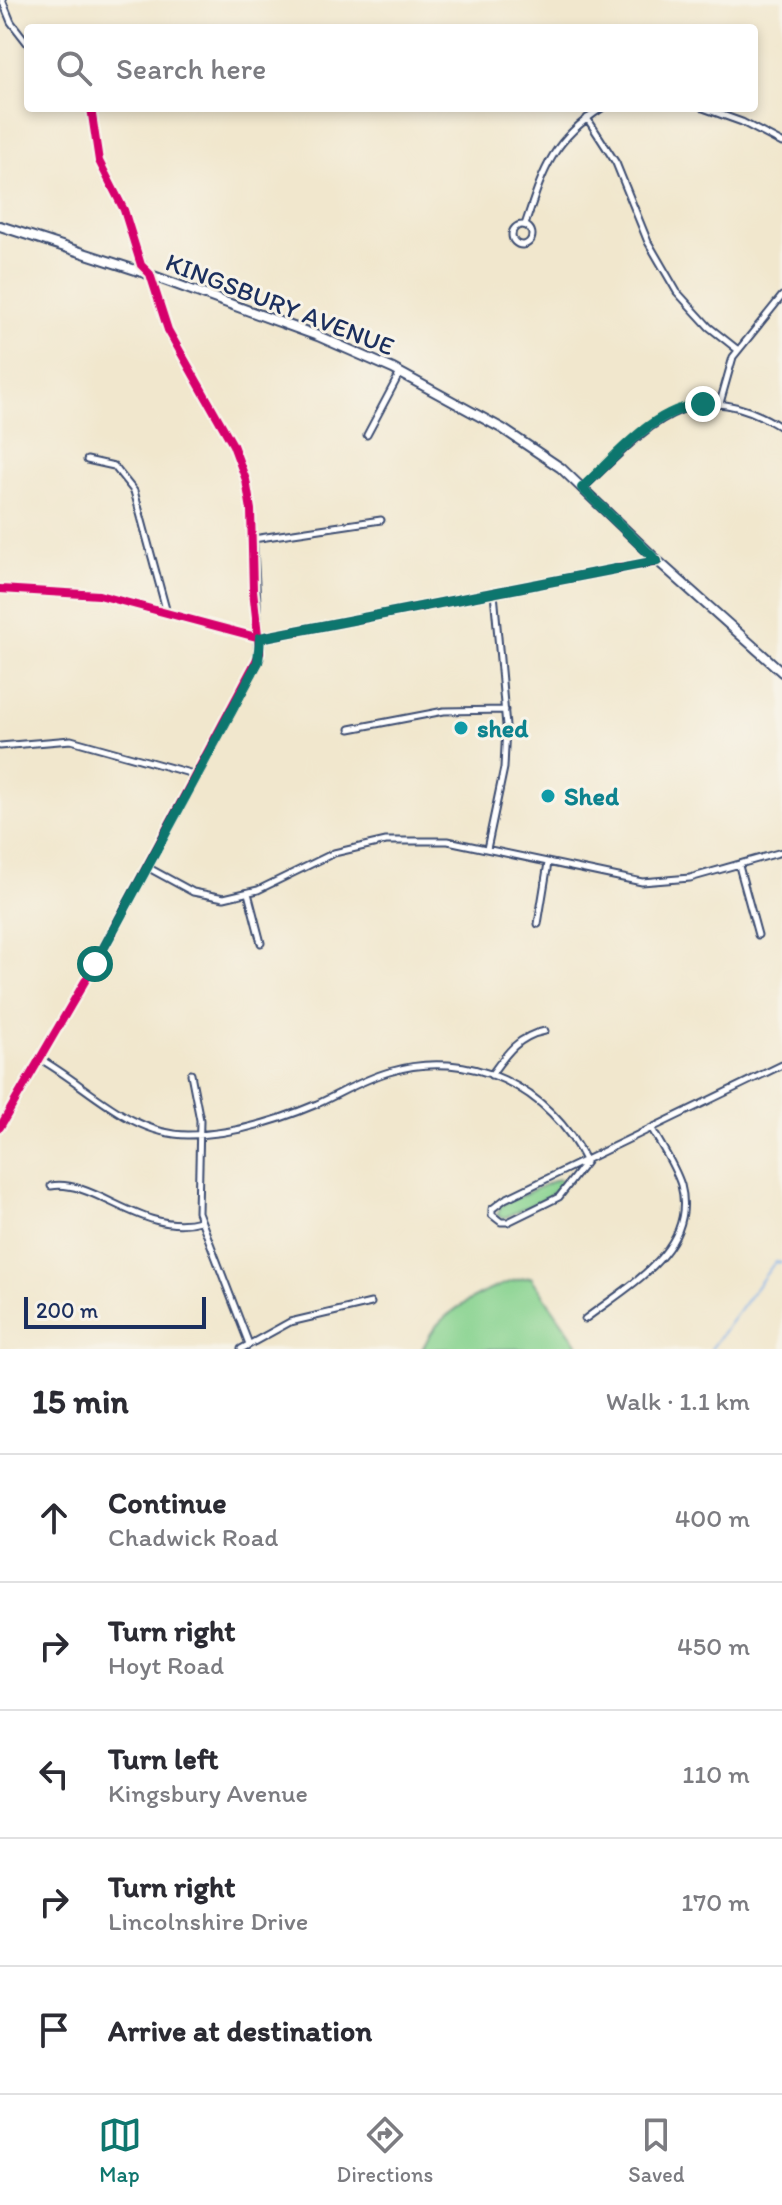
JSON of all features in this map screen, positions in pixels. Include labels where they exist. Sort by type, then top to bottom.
[{"type":"main road","name":"KINGSBURY AVENUE","points":[[0,226],[150,274],[318,336],[400,373],[525,442],[582,488],[657,561],[782,672]]},
{"type":"street","points":[[2,0],[11,22],[24,39]]},
{"type":"street","points":[[0,1127],[258,662],[260,638],[253,590],[250,496],[240,462],[168,330],[150,274],[141,265],[124,210],[99,161],[92,112]]},
{"type":"street","points":[[525,225],[555,147],[596,112]]},
{"type":"street","points":[[714,112],[742,122],[782,143]]},
{"type":"street","points":[[587,118],[616,163],[648,242],[677,292],[709,327],[738,350]]},
{"type":"street","points":[[720,403],[726,375],[738,350],[782,296]]},
{"type":"street","points":[[367,435],[400,373]]},
{"type":"street","points":[[582,488],[663,416],[688,405],[720,403],[756,412],[782,428]]},
{"type":"street","points":[[87,460],[114,466],[134,491],[167,613]]},
{"type":"street","points":[[252,540],[381,520]]},
{"type":"street","points":[[0,589],[80,592],[260,638],[657,561]]},
{"type":"street","points":[[487,849],[504,768],[505,710],[494,593]]},
{"type":"street","points":[[350,729],[444,711],[505,710]]},
{"type":"street","points":[[0,746],[71,740],[197,775]]},
{"type":"street","points":[[147,867],[202,895],[224,898],[248,893],[319,858],[370,843],[427,839],[642,882],[690,878],[782,852]]},
{"type":"street","points":[[538,924],[548,863]]},
{"type":"street","points":[[739,866],[758,935]]},
{"type":"street","points":[[248,893],[261,943]]},
{"type":"street","points":[[491,1075],[512,1047],[524,1038],[545,1031]]},
{"type":"street","points":[[40,1059],[102,1104],[164,1131],[199,1134],[287,1117],[393,1070],[454,1066],[491,1075],[528,1090],[547,1109],[586,1162]]},
{"type":"street","points":[[586,1162],[552,1202],[508,1222],[494,1219],[492,1209],[497,1203],[782,1065]]},
{"type":"street","points":[[191,1074],[199,1134],[197,1204],[200,1221],[249,1344]]},
{"type":"street","points":[[585,1319],[655,1264],[677,1237],[683,1207],[681,1186],[652,1129]]},
{"type":"street","points":[[51,1186],[67,1185],[141,1216],[189,1224],[200,1221]]},
{"type":"street","points":[[241,1349],[290,1322],[371,1303]]},
{"type":"green space","points":[[557,1179],[561,1180],[561,1185],[547,1197],[504,1218],[497,1216],[501,1205]]},
{"type":"green space","points":[[531,1277],[581,1349],[422,1349],[437,1325],[458,1307],[495,1288]]},
{"type":"waterway","points":[[711,1349],[775,1262],[782,1263]]},
{"type":"cycle path","points":[[0,1127],[95,964],[260,653],[253,590],[251,510],[246,480],[233,445],[168,330],[150,274],[141,265],[124,210],[99,161],[92,112]]},
{"type":"cycle path","points":[[0,589],[99,595],[260,638],[657,561]]},
{"type":"place","name":"shed","points":[[461,728]]},
{"type":"place","name":"Shed","points":[[548,796]]},
{"type":"route","points":[[95,964],[258,662],[260,638],[657,561],[582,488],[663,416],[688,405],[703,404]]}]
